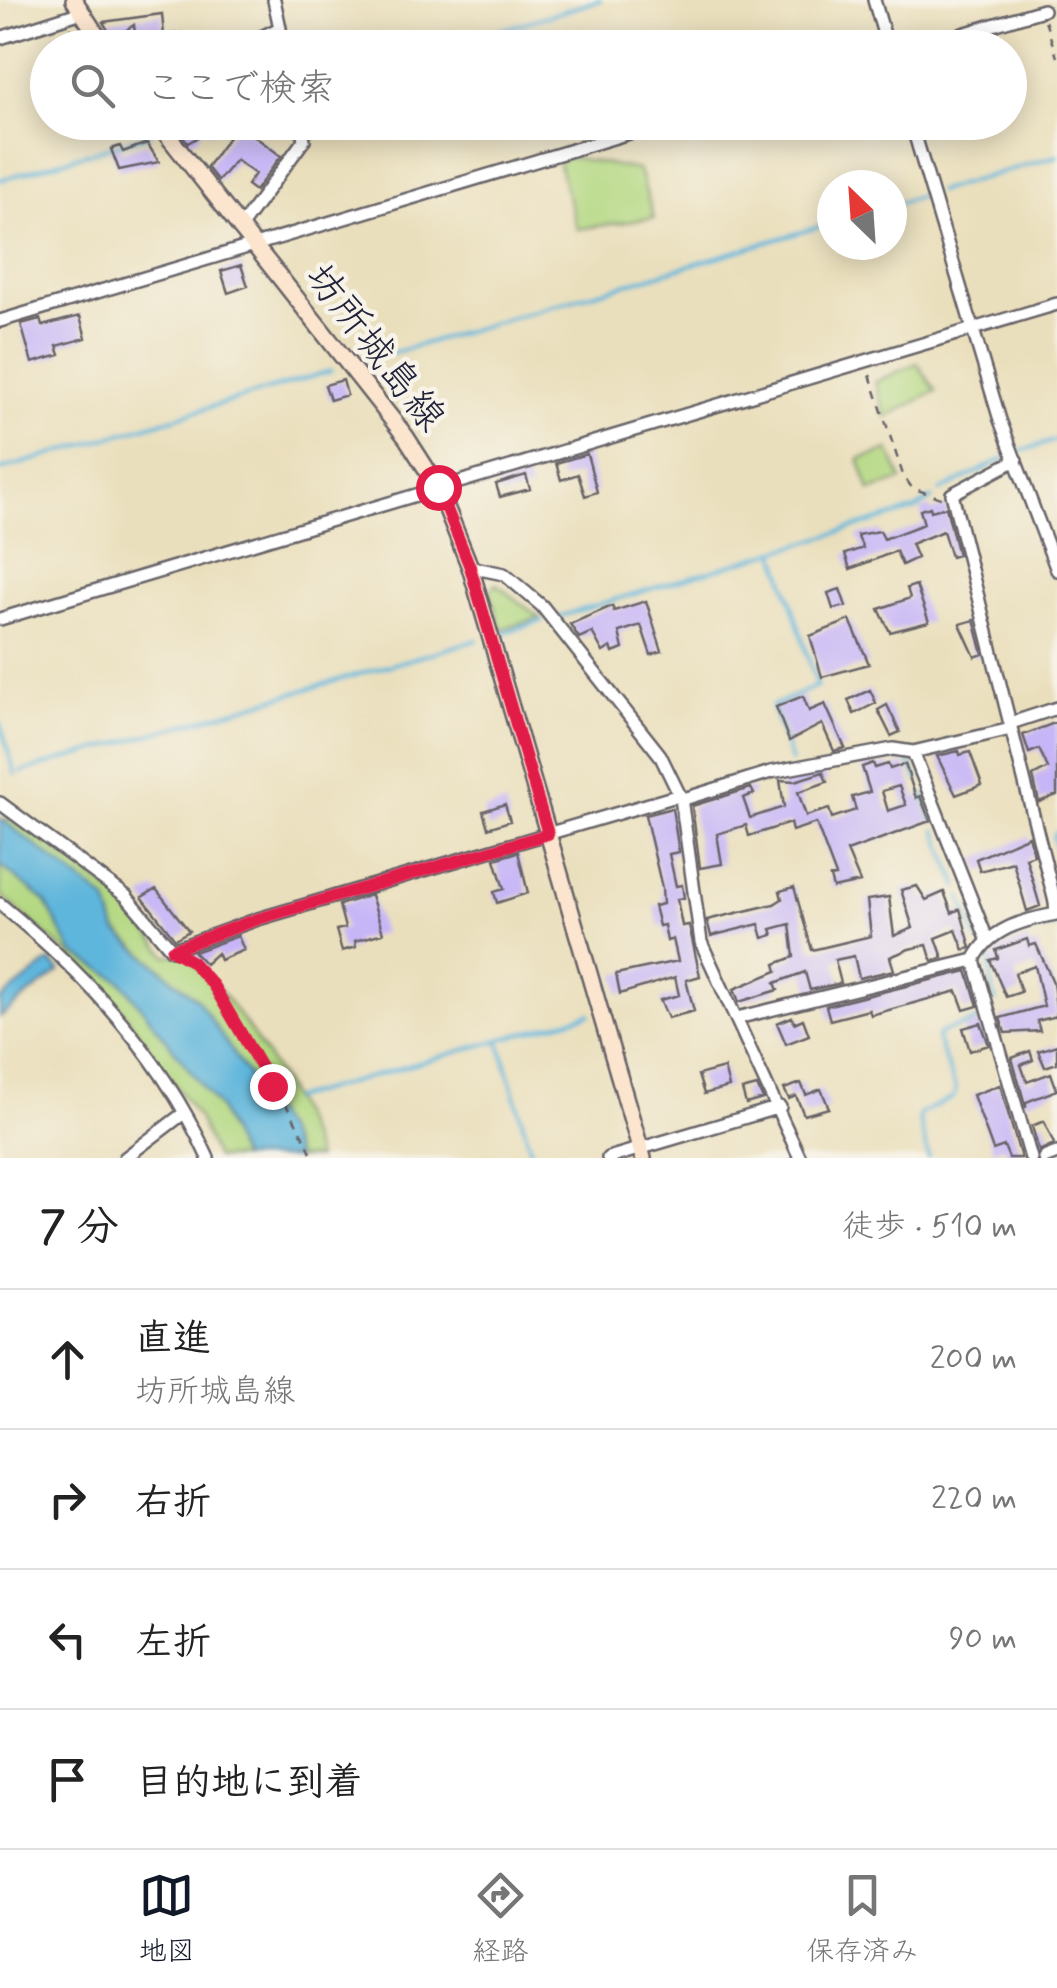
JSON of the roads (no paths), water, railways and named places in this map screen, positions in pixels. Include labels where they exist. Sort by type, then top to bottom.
[{"type":"main road","points":[[78,6],[94,30]]},
{"type":"main road","name":"坊所城島線","points":[[171,140],[406,437],[438,487],[470,567],[642,1153]]},
{"type":"street","points":[[274,0],[280,28],[276,30]]},
{"type":"street","points":[[874,0],[883,30]]},
{"type":"street","points":[[0,38],[78,6]]},
{"type":"street","points":[[976,30],[1043,10]]},
{"type":"street","points":[[239,229],[304,140]]},
{"type":"street","points":[[0,322],[606,140]]},
{"type":"street","points":[[916,140],[972,328],[1057,570]]},
{"type":"street","points":[[0,619],[1057,304]]},
{"type":"street","points":[[737,1018],[974,960],[987,939],[1056,914],[1045,855],[952,494],[1016,460]]},
{"type":"street","points":[[470,567],[504,574],[542,606],[660,755],[681,798],[701,942],[780,1107],[800,1158]]},
{"type":"street","points":[[0,803],[126,896],[172,950],[243,924],[771,772],[893,749],[913,752],[1011,726],[1057,708]]},
{"type":"street","points":[[913,752],[987,939]]},
{"type":"street","points":[[0,904],[87,980],[184,1113],[208,1158]]},
{"type":"street","points":[[974,960],[1031,1158]]},
{"type":"street","points":[[608,1158],[642,1153],[780,1107]]},
{"type":"street","points":[[124,1158],[184,1113]]},
{"type":"street","points":[[1044,1158],[1057,1153]]},
{"type":"water","points":[[0,818],[107,901],[116,931],[198,1000],[286,1133],[296,1158],[241,1158],[219,1108],[121,981],[72,952],[45,901],[0,865]]},
{"type":"water","points":[[50,961],[60,971],[0,1017],[0,1000]]},
{"type":"waterway","points":[[501,30],[600,0]]},
{"type":"waterway","points":[[0,180],[132,140]]},
{"type":"waterway","points":[[938,191],[1057,156]]},
{"type":"waterway","points":[[907,200],[925,195]]},
{"type":"waterway","points":[[362,362],[817,227]]},
{"type":"waterway","points":[[0,470],[331,371]]},
{"type":"waterway","points":[[1021,451],[1057,440]]},
{"type":"waterway","points":[[940,491],[1005,458]]},
{"type":"waterway","points":[[561,616],[916,509],[932,498]]},
{"type":"waterway","points":[[776,553],[817,686],[772,706],[791,761]]},
{"type":"waterway","points":[[502,633],[542,621]]},
{"type":"waterway","points":[[21,772],[477,640]]},
{"type":"waterway","points":[[0,722],[15,774]]},
{"type":"waterway","points":[[877,758],[908,759],[918,780]]},
{"type":"waterway","points":[[846,764],[856,762]]},
{"type":"waterway","points":[[798,775],[824,768]]},
{"type":"waterway","points":[[923,794],[933,820]]},
{"type":"waterway","points":[[936,830],[958,887]]},
{"type":"waterway","points":[[1057,832],[1053,836],[1057,852]]},
{"type":"waterway","points":[[961,897],[977,940]]},
{"type":"waterway","points":[[996,1001],[990,963],[998,944],[1057,925]]},
{"type":"waterway","points":[[293,1099],[590,1014]]},
{"type":"waterway","points":[[929,1158],[919,1119],[921,1113],[953,1098],[956,1090],[937,1039],[940,1033],[982,1019]]},
{"type":"waterway","points":[[499,1040],[533,1158]]}]
